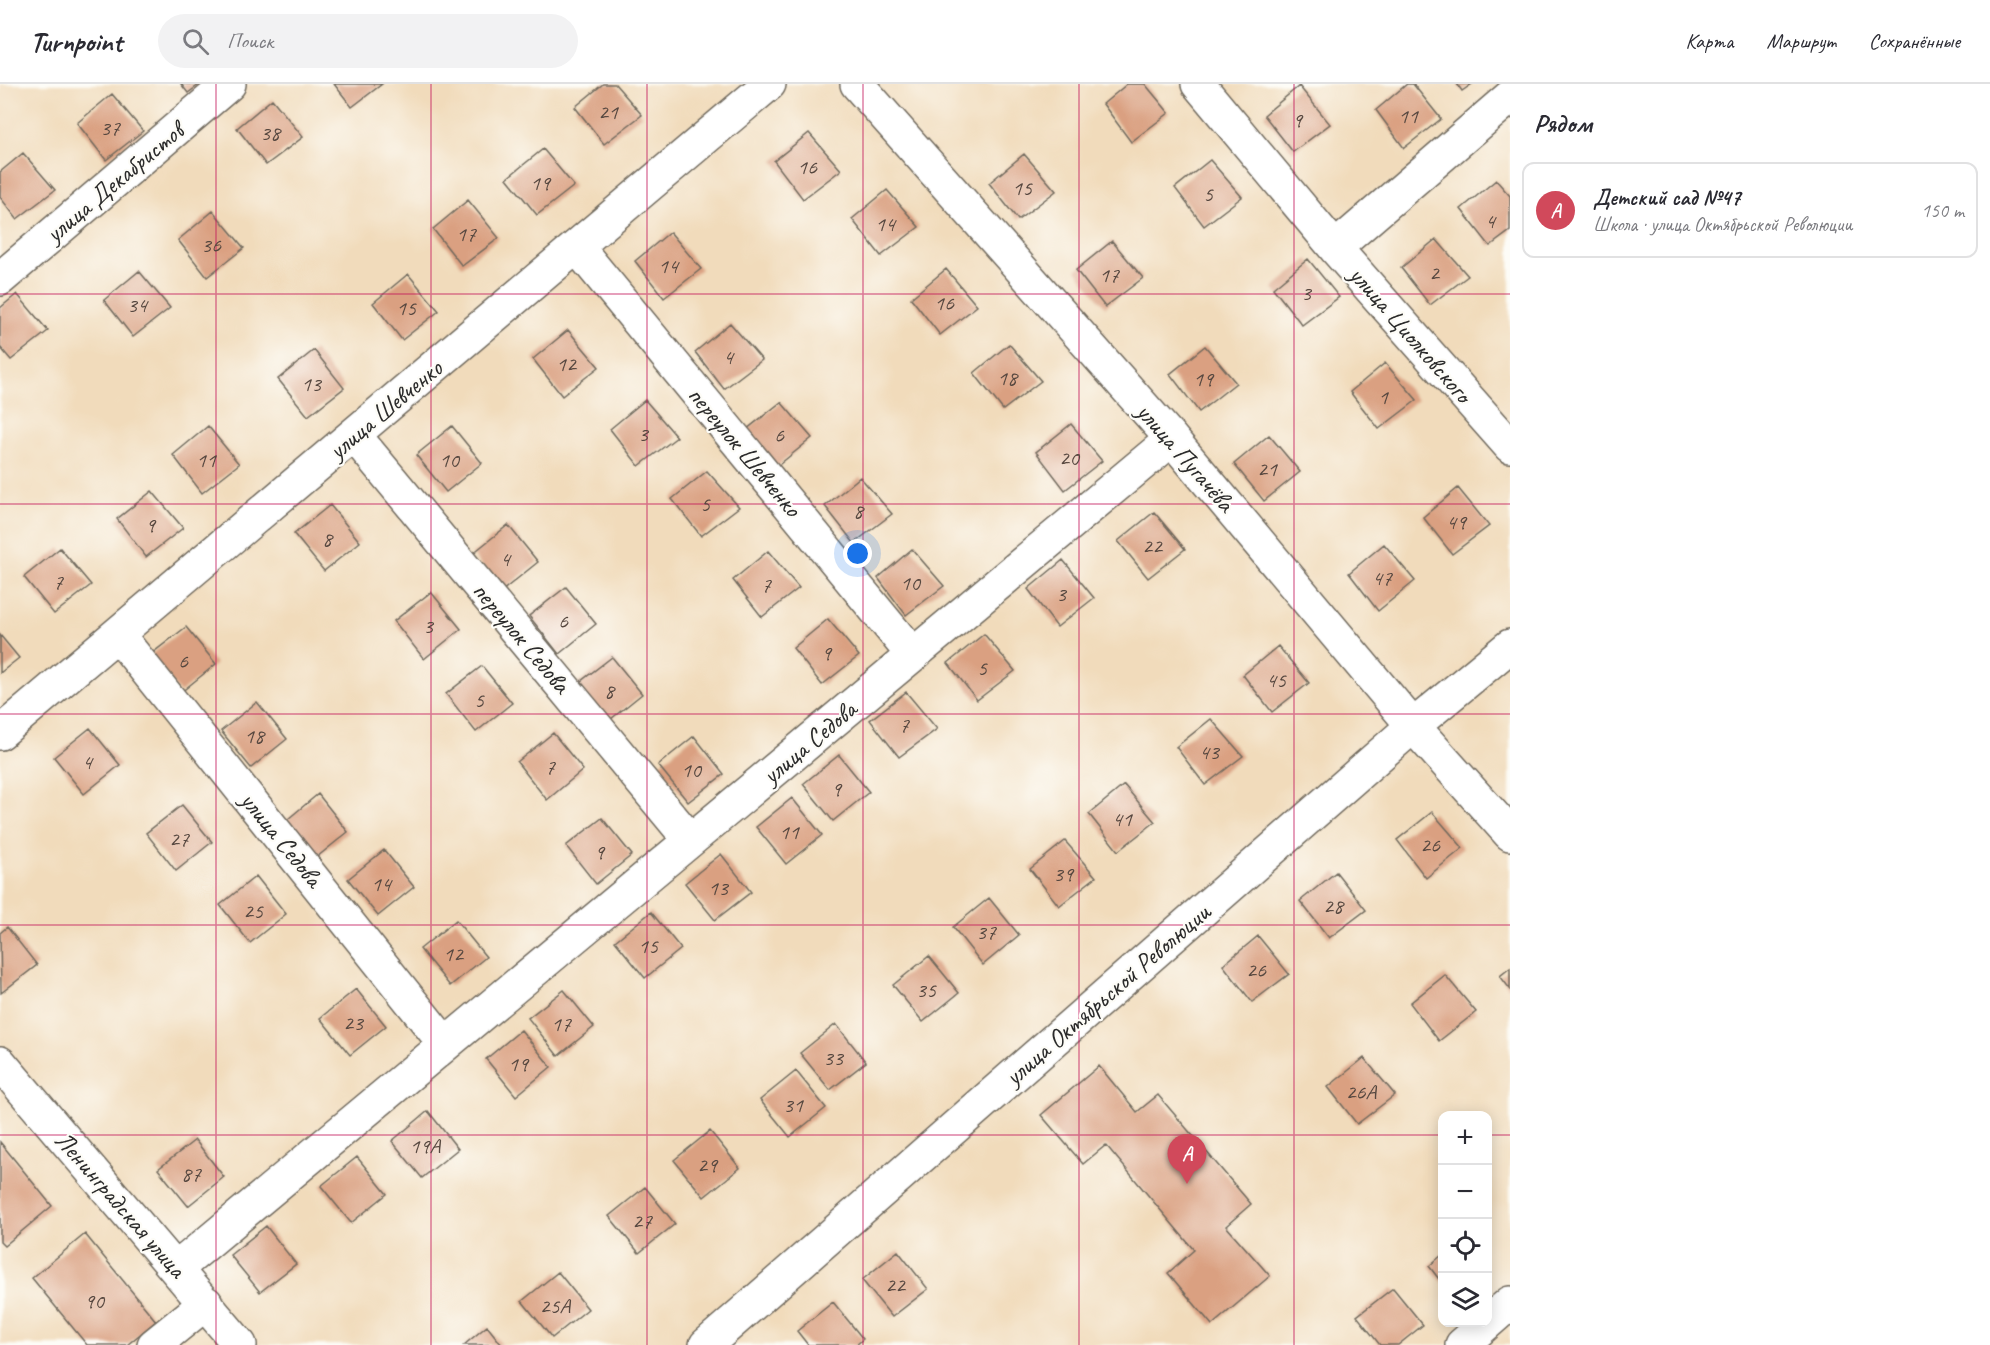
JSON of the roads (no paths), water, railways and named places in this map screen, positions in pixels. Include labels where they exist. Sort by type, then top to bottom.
[{"type":"street","name":"улица Декабристов","points":[[0,279],[229,84]]},
{"type":"street","name":"улица Шевченко","points":[[0,732],[769,84]]},
{"type":"street","name":"улица Пугачёва","points":[[857,84],[1172,439],[1413,726],[1510,834]]},
{"type":"street","name":"улица Циолковского","points":[[1198,84],[1335,248],[1510,446]]},
{"type":"street","name":"улица Циолковского","points":[[1335,248],[1510,97]]},
{"type":"street","name":"переулок Шевченко","points":[[577,247],[913,655]]},
{"type":"street","name":"переулок Седова","points":[[354,435],[690,840]]},
{"type":"street","name":"улица Седова","points":[[176,1269],[1172,439]]},
{"type":"street","name":"улица Седова","points":[[118,634],[445,1044]]},
{"type":"street","name":"улица Октябрьской Революции","points":[[706,1345],[1413,726],[1510,646]]},
{"type":"street","name":"Ленинградская улица","points":[[0,1064],[240,1345]]},
{"type":"street","points":[[154,1345],[206,1303]]},
{"type":"street","points":[[1462,1345],[1510,1303]]},
{"type":"place","name":"Детский сад №47","points":[[1187,1184]]}]
